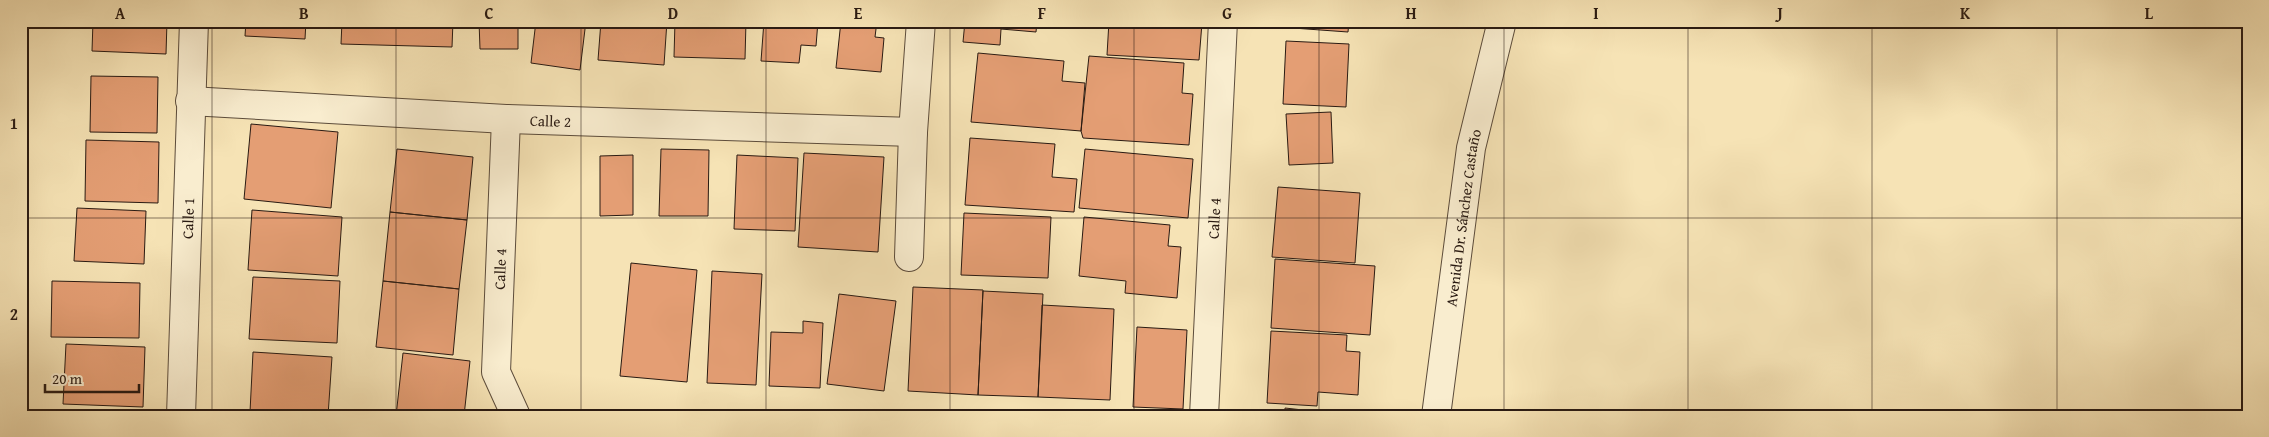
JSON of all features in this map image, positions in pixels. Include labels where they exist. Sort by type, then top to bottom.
[{"type":"street","name":"Calle 1","points":[[181,416],[194,21]]},
{"type":"street","points":[[909,257],[913,132],[921,21]]},
{"type":"street","name":"Calle 4","points":[[1204,416],[1223,21]]},
{"type":"street","name":"Avenida Dr. Sánchez Castaño","points":[[1436,416],[1471,148],[1502,21]]},
{"type":"street","name":"Calle 2","points":[[190,101],[506,118],[913,132]]},
{"type":"street","name":"Calle 4","points":[[506,118],[496,372],[516,416]]},
{"type":"building","points":[[93,21],[167,21],[166,54],[92,51]]},
{"type":"building","points":[[246,21],[306,21],[305,39],[245,36]]},
{"type":"building","points":[[342,21],[453,21],[452,47],[341,44]]},
{"type":"building","points":[[479,21],[518,21],[518,49],[480,49]]},
{"type":"building","points":[[536,21],[586,21],[580,70],[531,63]]},
{"type":"building","points":[[601,21],[667,21],[664,65],[598,60]]},
{"type":"building","points":[[675,21],[746,21],[745,59],[674,57]]},
{"type":"building","points":[[764,21],[818,21],[816,46],[801,45],[799,63],[761,61]]},
{"type":"building","points":[[841,21],[877,21],[875,37],[884,38],[881,72],[836,68]]},
{"type":"building","points":[[965,21],[1037,21],[1036,32],[1001,29],[1000,45],[963,42]]},
{"type":"building","points":[[1109,21],[1191,21],[1191,25],[1202,23],[1199,60],[1107,55]]},
{"type":"building","points":[[1293,21],[1349,21],[1348,32],[1293,28]]},
{"type":"building","points":[[1286,41],[1349,44],[1346,107],[1283,104]]},
{"type":"building","points":[[978,53],[1064,61],[1062,81],[1085,83],[1081,131],[971,122]]},
{"type":"building","points":[[1089,56],[1184,63],[1182,93],[1193,94],[1189,145],[1083,138],[1081,131]]},
{"type":"building","points":[[91,76],[158,77],[157,133],[90,132]]},
{"type":"building","points":[[1331,112],[1333,163],[1289,165],[1286,114]]},
{"type":"building","points":[[251,124],[338,132],[331,208],[244,199]]},
{"type":"building","points":[[970,138],[1055,144],[1052,177],[1077,179],[1074,212],[965,205]]},
{"type":"building","points":[[86,140],[159,142],[158,203],[85,201]]},
{"type":"building","points":[[397,149],[473,157],[467,220],[390,212]]},
{"type":"building","points":[[661,149],[709,150],[708,216],[659,216]]},
{"type":"building","points":[[1085,149],[1193,159],[1188,218],[1079,208]]},
{"type":"building","points":[[804,153],[884,157],[878,252],[798,247]]},
{"type":"building","points":[[633,155],[633,215],[600,216],[600,156]]},
{"type":"building","points":[[737,155],[798,158],[795,231],[734,229]]},
{"type":"building","points":[[1278,187],[1360,193],[1355,263],[1272,257]]},
{"type":"building","points":[[77,208],[146,211],[144,264],[74,261]]},
{"type":"building","points":[[252,210],[342,217],[338,276],[248,270]]},
{"type":"building","points":[[390,212],[467,220],[459,289],[383,281]]},
{"type":"building","points":[[964,213],[1051,217],[1048,278],[961,275]]},
{"type":"building","points":[[1084,217],[1170,225],[1168,246],[1181,247],[1177,298],[1125,293],[1126,281],[1079,276]]},
{"type":"building","points":[[1275,259],[1375,266],[1370,335],[1271,328]]},
{"type":"building","points":[[631,263],[697,270],[687,382],[620,376]]},
{"type":"building","points":[[712,271],[762,274],[756,385],[707,383]]},
{"type":"building","points":[[253,277],[340,281],[337,343],[249,339]]},
{"type":"building","points":[[52,281],[140,283],[139,338],[51,337]]},
{"type":"building","points":[[383,281],[459,289],[453,355],[376,347]]},
{"type":"building","points":[[913,287],[983,290],[978,395],[908,391]]},
{"type":"building","points":[[983,291],[1043,294],[1038,397],[978,395]]},
{"type":"building","points":[[839,294],[896,301],[884,391],[827,384]]},
{"type":"building","points":[[1042,305],[1114,309],[1110,400],[1038,397]]},
{"type":"building","points":[[803,321],[823,323],[820,388],[769,386],[771,332],[803,333]]},
{"type":"building","points":[[1137,327],[1187,330],[1183,409],[1133,407]]},
{"type":"building","points":[[1271,331],[1347,335],[1346,351],[1360,352],[1358,395],[1318,392],[1317,406],[1267,403]]},
{"type":"building","points":[[66,344],[145,347],[143,407],[63,404]]},
{"type":"building","points":[[253,352],[332,357],[328,416],[250,412]]},
{"type":"building","points":[[403,353],[470,361],[464,416],[396,416]]},
{"type":"building","points":[[1285,408],[1312,411],[1311,416],[1285,416]]}]
